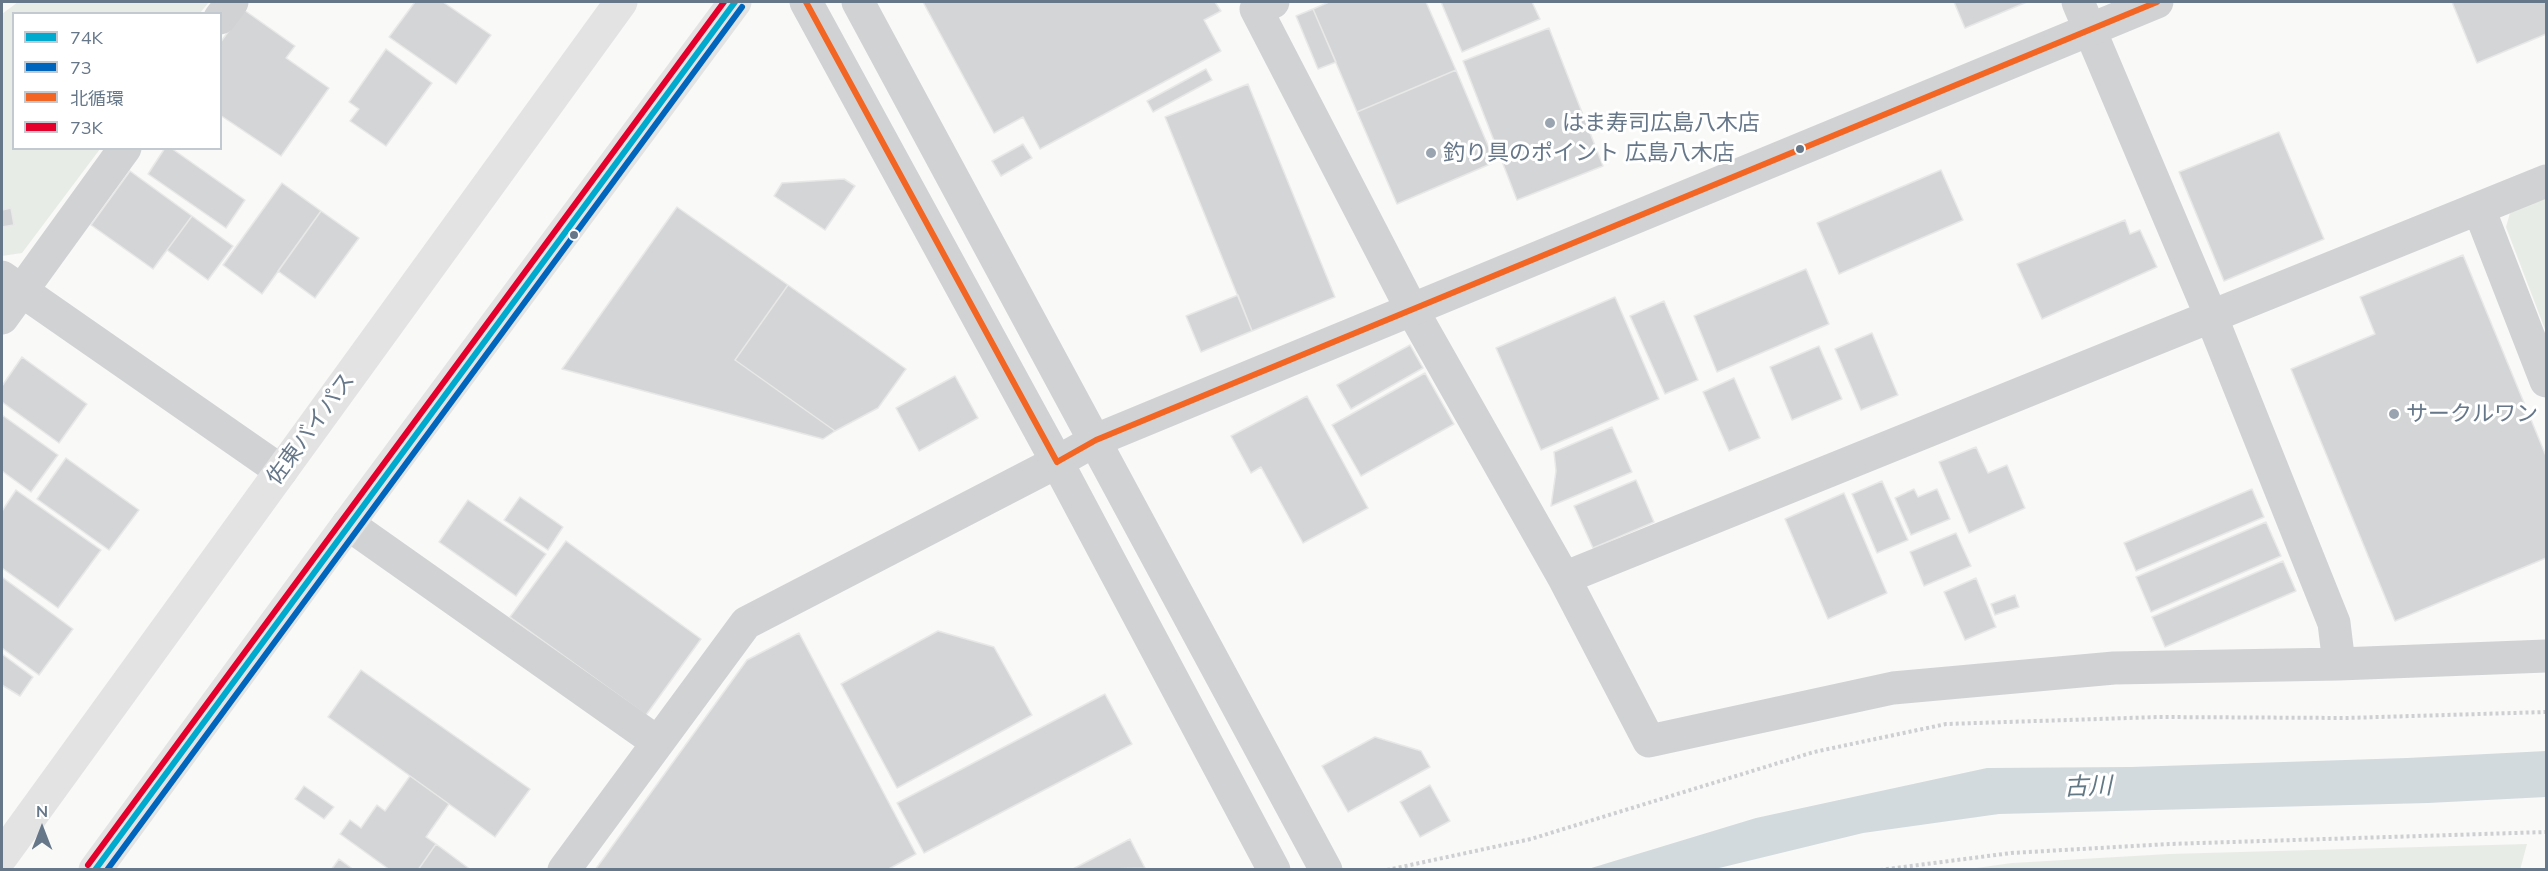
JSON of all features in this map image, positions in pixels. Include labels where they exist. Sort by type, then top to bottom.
[{"type":"highway","name":"佐東バイパス","points":[[2,856],[621,2]]},
{"type":"highway","points":[[95,870],[735,2]]},
{"type":"street","points":[[222,15],[232,2]]},
{"type":"street","points":[[806,2],[1057,462],[1274,870]]},
{"type":"street","points":[[858,2],[1326,870]]},
{"type":"street","points":[[1273,2],[1256,9],[1411,308],[1564,578],[1649,741],[1893,688],[2115,668],[2339,664],[2547,656]]},
{"type":"street","points":[[564,870],[746,623],[1096,440],[1411,308],[2084,15],[2157,2]]},
{"type":"street","points":[[2084,15],[2211,316],[2334,623],[2339,664]]},
{"type":"street","points":[[2,318],[11,284],[123,150]]},
{"type":"street","points":[[1564,578],[2547,181]]},
{"type":"street","points":[[2479,209],[2547,381]]},
{"type":"street","points":[[11,284],[280,471]]},
{"type":"street","points":[[348,524],[657,742]]},
{"type":"path","points":[[1387,870],[1404,864],[1531,838],[1814,752],[1946,724],[2159,717],[2346,718],[2547,712]]},
{"type":"path","points":[[1880,870],[2011,853],[2169,844],[2547,832]]},
{"type":"shaded area","points":[[18,2],[209,2],[201,12],[12,12],[12,150],[99,150],[22,253],[2,256],[2,14]]},
{"type":"shaded area","points":[[2546,198],[2546,332],[2506,227],[2510,213]]},
{"type":"shaded area","points":[[2527,844],[2520,870],[1969,869],[2012,863],[2169,854]]},
{"type":"water","name":"古川","points":[[2546,751],[2546,797],[2428,803],[1999,814],[1863,833],[1715,869],[1588,869],[1756,818],[1987,768],[2131,767]]},
{"type":"building","points":[[415,2],[443,2],[491,35],[456,84],[389,37]]},
{"type":"building","points":[[923,2],[1215,2],[1221,11],[1204,20],[1221,51],[1040,149],[1023,117],[994,133]]},
{"type":"building","points":[[1329,2],[1426,2],[1456,70],[1357,112],[1313,9]]},
{"type":"building","points":[[1441,2],[1532,2],[1540,19],[1462,52]]},
{"type":"building","points":[[1954,2],[2027,2],[1965,28]]},
{"type":"building","points":[[2452,2],[2546,2],[2546,34],[2477,63]]},
{"type":"building","points":[[1313,9],[1336,62],[1318,69],[1296,16]]},
{"type":"building","points":[[244,10],[295,46],[286,58],[329,88],[281,156],[222,116],[222,40]]},
{"type":"building","points":[[1549,28],[1603,166],[1517,200],[1463,61]]},
{"type":"building","points":[[386,49],[432,83],[386,146],[350,121],[359,109],[349,102]]},
{"type":"building","points":[[1206,69],[1212,80],[1153,112],[1147,101]]},
{"type":"building","points":[[1456,70],[1495,162],[1397,204],[1357,112]]},
{"type":"building","points":[[1248,84],[1335,297],[1252,331],[1165,117]]},
{"type":"building","points":[[2279,132],[2324,239],[2224,281],[2179,172]]},
{"type":"building","points":[[1023,144],[1032,158],[1001,176],[992,161]]},
{"type":"building","points":[[164,150],[174,150],[245,200],[226,228],[148,174]]},
{"type":"building","points":[[1941,170],[1963,220],[1839,274],[1817,223]]},
{"type":"building","points":[[130,171],[192,216],[153,269],[91,225]]},
{"type":"building","points":[[844,179],[855,186],[825,230],[774,196],[782,183]]},
{"type":"building","points":[[282,183],[321,211],[262,294],[223,265]]},
{"type":"building","points":[[677,207],[788,285],[735,360],[835,431],[823,439],[562,369]]},
{"type":"building","points":[[11,208],[14,225],[2,227],[2,210]]},
{"type":"building","points":[[321,211],[359,238],[315,298],[278,271]]},
{"type":"building","points":[[192,216],[233,246],[208,280],[167,250]]},
{"type":"building","points":[[2125,220],[2130,234],[2140,230],[2157,267],[2042,319],[2017,264]]},
{"type":"building","points":[[2463,255],[2546,456],[2546,558],[2395,621],[2291,369],[2375,334],[2360,297]]},
{"type":"building","points":[[1806,269],[1829,324],[1717,372],[1694,316]]},
{"type":"building","points":[[788,285],[906,369],[878,408],[835,431],[735,360]]},
{"type":"building","points":[[1238,295],[1252,331],[1201,352],[1186,316]]},
{"type":"building","points":[[1615,297],[1659,399],[1541,450],[1496,348]]},
{"type":"building","points":[[1664,301],[1698,380],[1665,394],[1630,316]]},
{"type":"building","points":[[1872,333],[1898,395],[1861,410],[1835,349]]},
{"type":"building","points":[[1410,345],[1423,368],[1351,409],[1337,385]]},
{"type":"building","points":[[1819,346],[1842,399],[1792,420],[1770,367]]},
{"type":"building","points":[[22,357],[87,404],[59,443],[2,402],[2,386]]},
{"type":"building","points":[[1425,373],[1454,424],[1361,476],[1332,425]]},
{"type":"building","points":[[955,376],[978,418],[919,451],[896,408]]},
{"type":"building","points":[[1734,378],[1760,438],[1729,451],[1703,392]]},
{"type":"building","points":[[1307,396],[1368,508],[1303,543],[1261,467],[1251,473],[1231,436]]},
{"type":"building","points":[[2,415],[58,455],[31,492],[2,471]]},
{"type":"building","points":[[1612,427],[1632,472],[1551,506],[1556,471],[1554,452]]},
{"type":"building","points":[[1976,447],[1988,473],[2007,465],[2025,508],[1969,533],[1939,462]]},
{"type":"building","points":[[66,458],[139,510],[109,550],[37,499]]},
{"type":"building","points":[[1636,480],[1654,522],[1593,548],[1574,506]]},
{"type":"building","points":[[1882,481],[1908,540],[1877,553],[1852,494]]},
{"type":"building","points":[[1914,489],[1918,497],[1937,489],[1950,519],[1911,535],[1895,498]]},
{"type":"building","points":[[2252,489],[2264,517],[2136,571],[2124,543]]},
{"type":"building","points":[[16,490],[101,550],[58,608],[2,568],[2,511]]},
{"type":"building","points":[[1844,493],[1887,593],[1828,619],[1785,519]]},
{"type":"building","points":[[520,497],[563,527],[548,550],[504,520]]},
{"type":"building","points":[[468,500],[546,554],[516,596],[439,542]]},
{"type":"building","points":[[2266,522],[2281,556],[2151,612],[2136,577]]},
{"type":"building","points":[[1956,533],[1971,566],[1924,586],[1910,552]]},
{"type":"building","points":[[566,541],[701,639],[646,715],[510,617]]},
{"type":"building","points":[[2283,561],[2296,591],[2165,647],[2152,617]]},
{"type":"building","points":[[2,577],[73,629],[39,675],[2,648]]},
{"type":"building","points":[[1976,578],[1996,627],[1965,640],[1944,592]]},
{"type":"building","points":[[2015,595],[2019,607],[1995,615],[1991,604]]},
{"type":"building","points":[[938,631],[994,647],[1032,715],[897,788],[841,684]]},
{"type":"building","points":[[799,633],[916,854],[887,870],[595,870],[747,660]]},
{"type":"building","points":[[2,654],[33,677],[20,696],[2,685]]},
{"type":"building","points":[[361,670],[530,789],[495,837],[328,717]]},
{"type":"building","points":[[1105,694],[1132,744],[924,853],[897,803]]},
{"type":"building","points":[[1375,737],[1421,751],[1430,767],[1348,812],[1322,766]]},
{"type":"building","points":[[410,776],[449,804],[426,837],[436,844],[418,870],[390,870],[340,834],[350,820],[361,828],[377,805],[385,811]]},
{"type":"building","points":[[1430,785],[1450,821],[1420,837],[1400,802]]},
{"type":"building","points":[[304,786],[334,807],[324,819],[295,799]]},
{"type":"building","points":[[1130,839],[1145,868],[1071,870]]},
{"type":"building","points":[[436,844],[471,870],[418,870]]},
{"type":"building","points":[[339,859],[354,870],[331,870]]},
{"type":"transit line","name":"73K","points":[[88,865],[724,2]]},
{"type":"transit line","name":"74K","points":[[95,870],[735,2]]},
{"type":"transit line","name":"北循環","points":[[806,2],[1057,462],[1096,440],[2157,2]]},
{"type":"transit line","name":"73","points":[[107,870],[742,7]]},
{"type":"place","name":"はま寿司広島八木店","points":[[1550,123]]},
{"type":"place","name":"釣り具のポイント 広島八木店","points":[[1431,153]]},
{"type":"place","name":"サークルワン","points":[[2394,414]]}]
